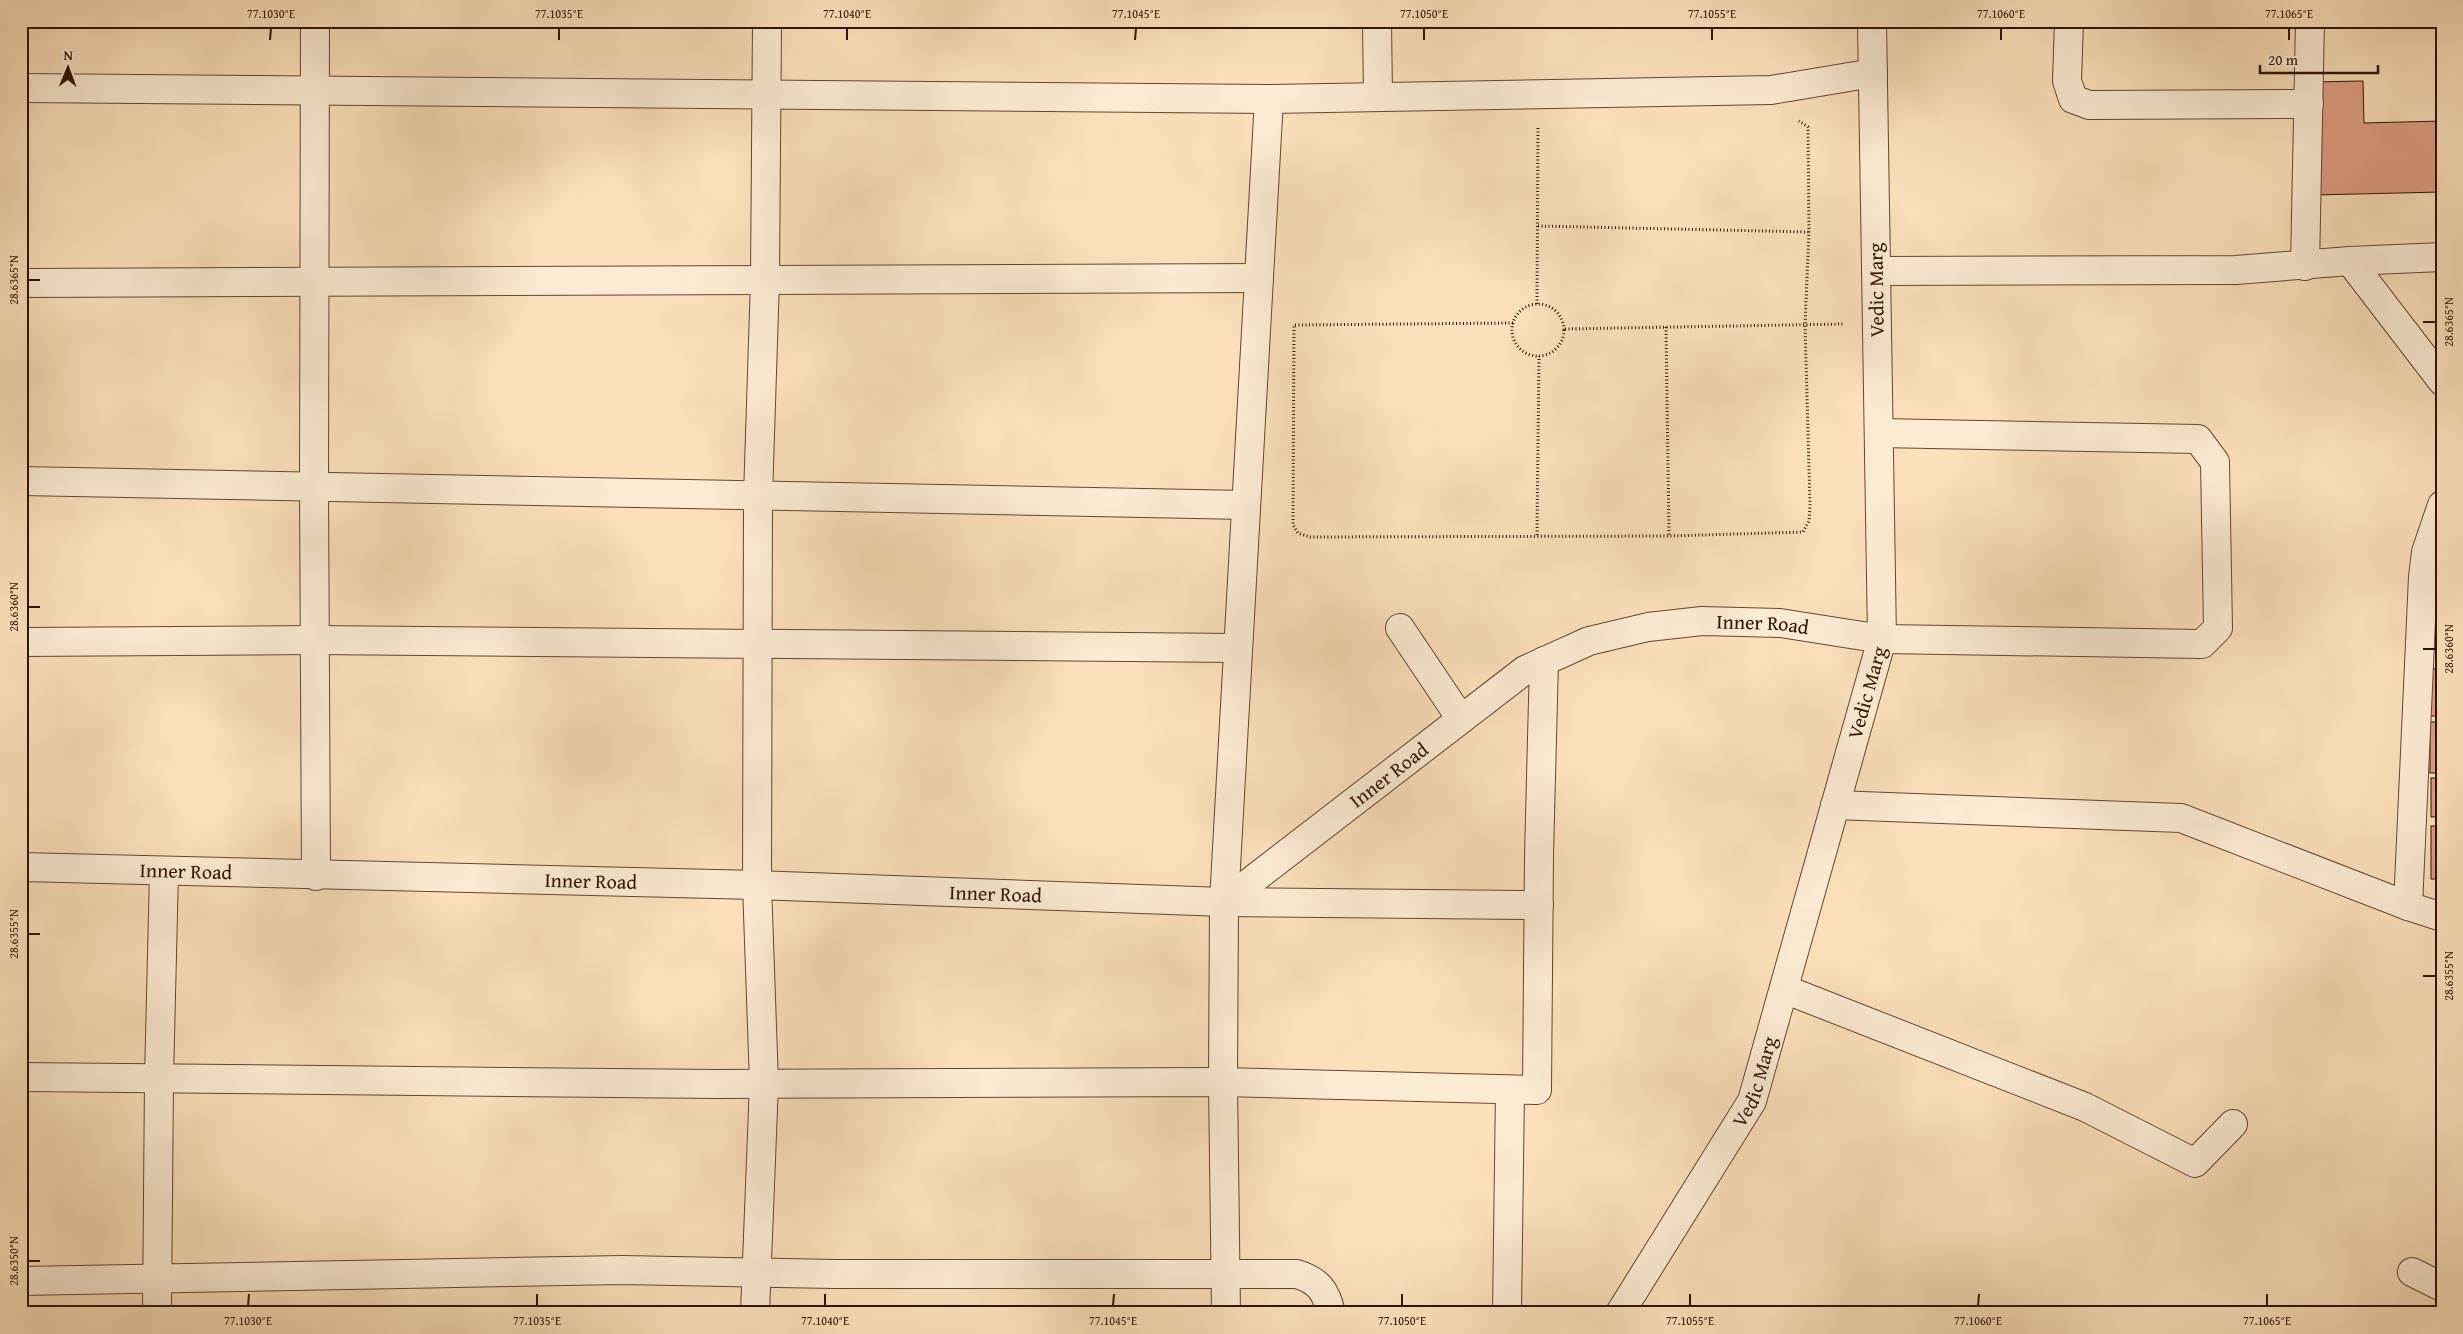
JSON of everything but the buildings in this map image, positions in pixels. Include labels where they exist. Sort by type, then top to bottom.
[{"type":"street","points":[[315,21],[316,281],[314,487],[316,876]]},
{"type":"street","points":[[755,1313],[764,1083],[757,885],[758,496],[764,280],[767,21]]},
{"type":"street","points":[[1377,21],[1378,97]]},
{"type":"street","name":"Vedic Marg","points":[[1620,1313],[1752,1101],[1882,639],[1872,21]]},
{"type":"street","points":[[2068,21],[2067,80],[2073,99],[2089,105],[2308,104]]},
{"type":"street","points":[[2305,266],[2310,21]]},
{"type":"street","points":[[21,88],[1269,99],[1771,90],[1872,72]]},
{"type":"street","points":[[1226,1313],[1227,1273],[1223,1082],[1224,902],[1269,99]]},
{"type":"street","points":[[1876,271],[2227,270],[2305,266],[2350,261],[2442,257]]},
{"type":"street","points":[[2350,261],[2442,381]]},
{"type":"street","points":[[21,282],[1259,278]]},
{"type":"street","name":"Inner Road","points":[[21,867],[316,876],[757,885],[1224,902],[1525,670],[1589,641],[1648,627],[1702,621],[1780,623],[1882,639],[2202,644],[2218,628],[2215,462],[2198,439],[1879,434]]},
{"type":"street","points":[[21,481],[1246,505]]},
{"type":"street","points":[[2408,906],[2422,577],[2426,552],[2442,505]]},
{"type":"street","points":[[1400,628],[1461,719]]},
{"type":"street","points":[[21,642],[315,640],[1238,648]]},
{"type":"street","points":[[21,1077],[764,1083],[1223,1082],[1537,1090],[1544,661]]},
{"type":"street","points":[[1836,805],[2181,818],[2408,906],[2442,917]]},
{"type":"street","points":[[157,1313],[159,1078],[164,872]]},
{"type":"street","points":[[1224,902],[1539,905]]},
{"type":"street","points":[[1784,989],[2084,1107],[2195,1163],[2233,1124]]},
{"type":"street","points":[[1507,1313],[1510,1090]]},
{"type":"street","points":[[21,1281],[623,1270],[1297,1274],[1311,1278],[1321,1286],[1331,1313]]},
{"type":"street","points":[[2412,1272],[2442,1287]]},
{"type":"path","points":[[1513,323],[1294,325],[1293,525],[1298,532],[1310,537],[1670,536],[1803,532],[1809,521],[1810,505],[1805,325],[1809,232],[1808,127],[1793,119]]},
{"type":"path","points":[[1538,120],[1538,304]]},
{"type":"path","points":[[1538,226],[1809,232]]},
{"type":"path","points":[[1538,304],[1553,308],[1559,314],[1565,329],[1559,346],[1544,356],[1539,356],[1526,354],[1519,348],[1512,332],[1513,323],[1522,310],[1538,304]]},
{"type":"path","points":[[1565,329],[1805,325]]},
{"type":"path","points":[[1666,327],[1670,536]]},
{"type":"path","points":[[1537,535],[1539,356]]}]
